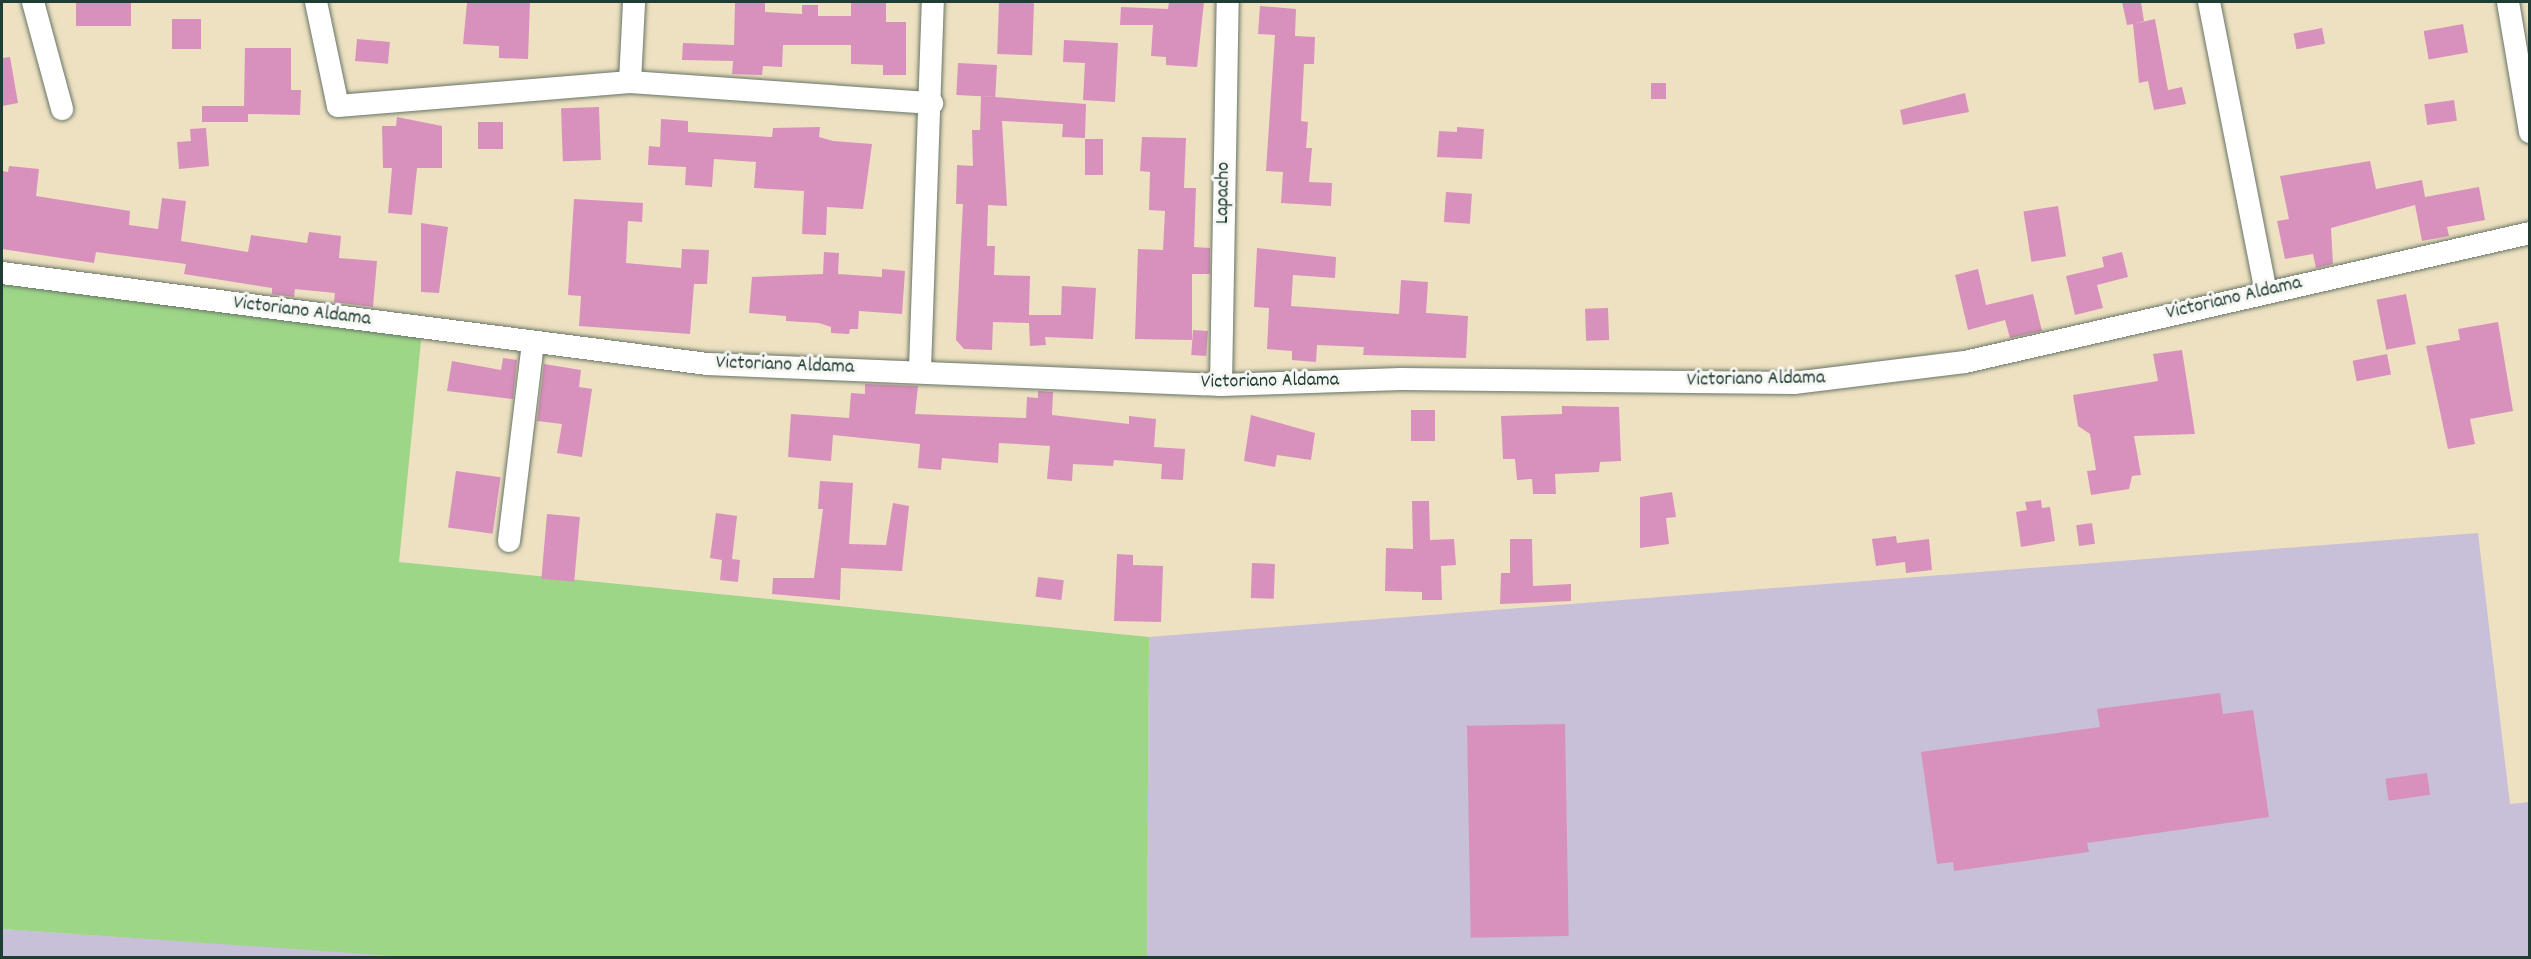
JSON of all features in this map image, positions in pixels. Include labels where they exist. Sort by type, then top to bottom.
[{"type":"street","points":[[33,2],[62,109]]},
{"type":"street","points":[[316,2],[338,106],[630,82],[932,103]]},
{"type":"street","points":[[630,82],[634,2]]},
{"type":"street","points":[[920,369],[932,103],[933,2]]},
{"type":"street","name":"Lapacho","points":[[1221,385],[1228,2]]},
{"type":"street","points":[[2209,2],[2266,292]]},
{"type":"street","points":[[2508,2],[2529,132]]},
{"type":"street","name":"Victoriano Aldama","points":[[2,273],[707,364],[920,369],[1221,385],[1401,379],[1794,383],[1965,362],[2529,233]]},
{"type":"street","points":[[509,541],[533,343]]},
{"type":"shaded area","points":[[2478,533],[2510,804],[2529,802],[2529,957],[1147,958],[1149,637]]},
{"type":"shaded area","points":[[2,929],[423,957],[2,957]]},
{"type":"green space","points":[[2,276],[422,331],[399,562],[1149,637],[1147,957],[423,958],[2,929]]},
{"type":"building","points":[[76,2],[131,2],[131,26],[76,26]]},
{"type":"building","points":[[530,2],[528,59],[499,58],[499,46],[463,44],[467,3]]},
{"type":"building","points":[[735,2],[765,2],[765,12],[802,14],[802,5],[818,5],[818,16],[851,16],[851,2],[886,2],[886,22],[906,22],[906,75],[883,75],[883,65],[851,64],[851,45],[783,45],[782,67],[763,66],[762,75],[732,74],[733,61],[682,60],[683,43],[734,45]]},
{"type":"building","points":[[999,2],[1034,3],[1032,55],[997,54]]},
{"type":"building","points":[[1169,2],[1204,2],[1197,67],[1166,65],[1166,57],[1151,56],[1153,25],[1120,25],[1121,7],[1168,9]]},
{"type":"building","points":[[2122,2],[2141,2],[2144,21],[2127,25]]},
{"type":"building","points":[[1260,6],[1296,9],[1295,36],[1315,37],[1314,64],[1304,64],[1301,121],[1308,122],[1306,148],[1312,148],[1309,182],[1332,183],[1331,206],[1281,203],[1283,172],[1266,171],[1275,35],[1258,34]]},
{"type":"building","points":[[172,19],[201,19],[201,49],[172,49]]},
{"type":"building","points":[[2155,19],[2168,90],[2182,87],[2186,104],[2154,110],[2148,81],[2139,83],[2133,24]]},
{"type":"building","points":[[2463,24],[2468,53],[2429,60],[2424,31]]},
{"type":"building","points":[[2322,28],[2325,44],[2297,49],[2294,34]]},
{"type":"building","points":[[357,39],[390,42],[388,64],[355,61]]},
{"type":"building","points":[[1064,40],[1118,43],[1115,102],[1083,100],[1085,63],[1063,62]]},
{"type":"building","points":[[245,48],[291,48],[291,90],[301,90],[300,115],[248,114],[248,122],[202,122],[202,106],[244,106]]},
{"type":"building","points":[[10,57],[18,103],[2,106],[2,58]]},
{"type":"building","points":[[958,63],[997,65],[995,97],[956,95]]},
{"type":"building","points":[[1651,83],[1666,83],[1666,99],[1651,99]]},
{"type":"building","points":[[1965,93],[1969,112],[1903,125],[1900,110]]},
{"type":"building","points":[[981,96],[1086,104],[1085,138],[1062,137],[1063,124],[1002,121],[1007,206],[988,205],[987,246],[995,246],[994,275],[1030,276],[1029,315],[1061,315],[1062,286],[1096,288],[1093,339],[1045,337],[1046,345],[1030,346],[1029,323],[993,322],[992,350],[964,349],[956,340],[963,204],[956,204],[957,165],[973,166],[972,130],[980,130]]},
{"type":"building","points":[[2454,100],[2457,121],[2427,125],[2424,104]]},
{"type":"building","points":[[599,107],[601,160],[563,161],[561,108]]},
{"type":"building","points":[[397,117],[442,126],[442,168],[417,168],[412,215],[388,213],[392,168],[383,168],[382,126],[396,126]]},
{"type":"building","points":[[661,119],[688,121],[688,132],[772,137],[773,128],[820,127],[819,137],[833,141],[872,144],[863,209],[827,207],[826,235],[802,234],[804,191],[754,188],[756,162],[714,159],[712,187],[685,185],[686,167],[648,165],[649,146],[660,147]]},
{"type":"building","points":[[478,122],[503,122],[503,149],[478,149]]},
{"type":"building","points":[[1457,127],[1484,129],[1482,159],[1437,157],[1439,131],[1457,132]]},
{"type":"building","points":[[206,128],[209,166],[179,169],[177,142],[191,141],[190,129]]},
{"type":"building","points":[[1142,137],[1186,138],[1184,188],[1196,188],[1194,247],[1210,248],[1210,274],[1192,274],[1192,340],[1135,339],[1138,249],[1163,250],[1165,211],[1149,210],[1150,172],[1140,171]]},
{"type":"building","points":[[1085,139],[1103,139],[1103,175],[1085,175]]},
{"type":"building","points":[[2370,161],[2376,189],[2422,180],[2425,197],[2479,187],[2485,220],[2447,227],[2449,236],[2422,241],[2415,205],[2331,228],[2333,264],[2316,268],[2313,254],[2285,259],[2277,221],[2289,219],[2280,176]]},
{"type":"building","points":[[9,166],[39,169],[36,196],[130,211],[129,225],[158,229],[162,198],[186,201],[181,241],[248,252],[251,235],[307,243],[309,232],[341,236],[339,258],[377,261],[373,307],[334,302],[335,293],[295,289],[294,297],[272,294],[272,288],[184,274],[186,264],[96,252],[94,263],[2,249],[2,171],[8,172]]},
{"type":"building","points":[[1446,192],[1472,194],[1470,224],[1444,222]]},
{"type":"building","points":[[574,199],[643,203],[642,222],[628,221],[626,263],[681,268],[682,249],[709,250],[707,284],[694,284],[690,334],[579,326],[581,296],[568,295]]},
{"type":"building","points":[[2058,206],[2066,256],[2031,262],[2023,211]]},
{"type":"building","points":[[421,223],[448,227],[439,293],[421,292]]},
{"type":"building","points":[[1257,248],[1336,257],[1335,278],[1293,275],[1291,306],[1399,314],[1401,280],[1428,282],[1426,313],[1468,316],[1466,358],[1363,355],[1364,347],[1317,345],[1316,362],[1292,360],[1292,351],[1267,349],[1269,308],[1254,307]]},
{"type":"building","points":[[824,252],[839,253],[838,274],[882,277],[882,269],[905,271],[902,314],[859,311],[858,329],[850,329],[849,334],[831,333],[831,327],[819,323],[786,321],[786,316],[749,313],[752,277],[823,274]]},
{"type":"building","points":[[2122,252],[2128,277],[2097,285],[2103,308],[2075,315],[2066,276],[2104,267],[2102,257]]},
{"type":"building","points":[[1978,269],[1986,305],[2033,294],[2042,331],[2010,338],[2005,320],[1968,330],[1955,275]]},
{"type":"building","points":[[2406,294],[2416,344],[2386,350],[2377,300]]},
{"type":"building","points":[[1608,308],[1609,340],[1586,341],[1585,309]]},
{"type":"building","points":[[2498,322],[2513,411],[2470,419],[2475,444],[2448,449],[2426,346],[2460,340],[2458,329]]},
{"type":"building","points":[[1193,330],[1208,331],[1206,356],[1191,355]]},
{"type":"building","points":[[2182,350],[2195,434],[2134,436],[2141,475],[2132,476],[2129,489],[2091,495],[2087,471],[2096,470],[2090,434],[2078,426],[2073,395],[2158,381],[2153,354]]},
{"type":"building","points":[[2387,354],[2391,375],[2357,381],[2353,361]]},
{"type":"building","points":[[503,358],[517,360],[513,399],[447,391],[452,361],[501,370]]},
{"type":"building","points":[[544,364],[581,370],[579,387],[592,389],[582,457],[557,453],[562,424],[537,421]]},
{"type":"building","points":[[865,384],[918,386],[915,414],[1026,418],[1027,397],[1038,398],[1038,391],[1053,392],[1052,415],[1129,424],[1129,416],[1156,419],[1154,447],[1185,449],[1183,480],[1161,479],[1162,464],[1114,460],[1113,466],[1073,464],[1072,481],[1047,479],[1050,446],[999,443],[998,463],[942,458],[941,470],[918,468],[920,444],[833,435],[831,461],[788,457],[791,414],[849,418],[851,393],[865,394]]},
{"type":"building","points":[[1562,406],[1619,407],[1621,461],[1600,462],[1599,472],[1555,474],[1556,494],[1533,494],[1532,479],[1517,480],[1515,459],[1503,459],[1501,416],[1562,414]]},
{"type":"building","points":[[1411,410],[1435,410],[1435,441],[1411,441]]},
{"type":"building","points":[[1251,415],[1315,433],[1311,460],[1277,455],[1275,467],[1244,461]]},
{"type":"building","points":[[456,471],[501,477],[493,534],[448,527]]},
{"type":"building","points":[[820,481],[853,483],[849,544],[886,545],[893,503],[909,506],[902,571],[841,568],[840,600],[772,594],[773,578],[814,578],[823,509],[818,509]]},
{"type":"building","points":[[1672,492],[1676,517],[1666,518],[1669,544],[1640,548],[1640,497]]},
{"type":"building","points":[[2041,500],[2042,508],[2050,507],[2055,541],[2021,547],[2016,512],[2027,510],[2025,502]]},
{"type":"building","points":[[1412,501],[1429,501],[1430,540],[1454,539],[1456,565],[1441,566],[1442,600],[1422,600],[1422,592],[1385,591],[1386,548],[1413,549]]},
{"type":"building","points":[[716,513],[737,516],[732,559],[740,560],[738,582],[720,580],[722,560],[710,558]]},
{"type":"building","points":[[547,514],[580,517],[574,582],[541,579]]},
{"type":"building","points":[[2092,523],[2095,544],[2079,546],[2076,525]]},
{"type":"building","points":[[1896,536],[1897,543],[1929,539],[1932,570],[1906,573],[1905,562],[1876,566],[1872,539]]},
{"type":"building","points":[[1510,539],[1532,539],[1533,586],[1571,584],[1571,601],[1500,604],[1501,573],[1510,573]]},
{"type":"building","points":[[1117,554],[1133,555],[1133,565],[1163,566],[1161,622],[1114,621]]},
{"type":"building","points":[[1252,563],[1275,564],[1274,599],[1251,598]]},
{"type":"building","points":[[1038,577],[1064,580],[1061,600],[1036,597]]},
{"type":"building","points":[[2220,693],[2223,714],[2253,710],[2269,817],[2087,843],[2089,852],[1954,871],[1953,862],[1937,864],[1921,752],[2100,727],[2097,709]]},
{"type":"building","points":[[1565,724],[1569,936],[1471,938],[1467,726]]},
{"type":"building","points":[[2427,773],[2430,795],[2388,801],[2385,779]]}]
